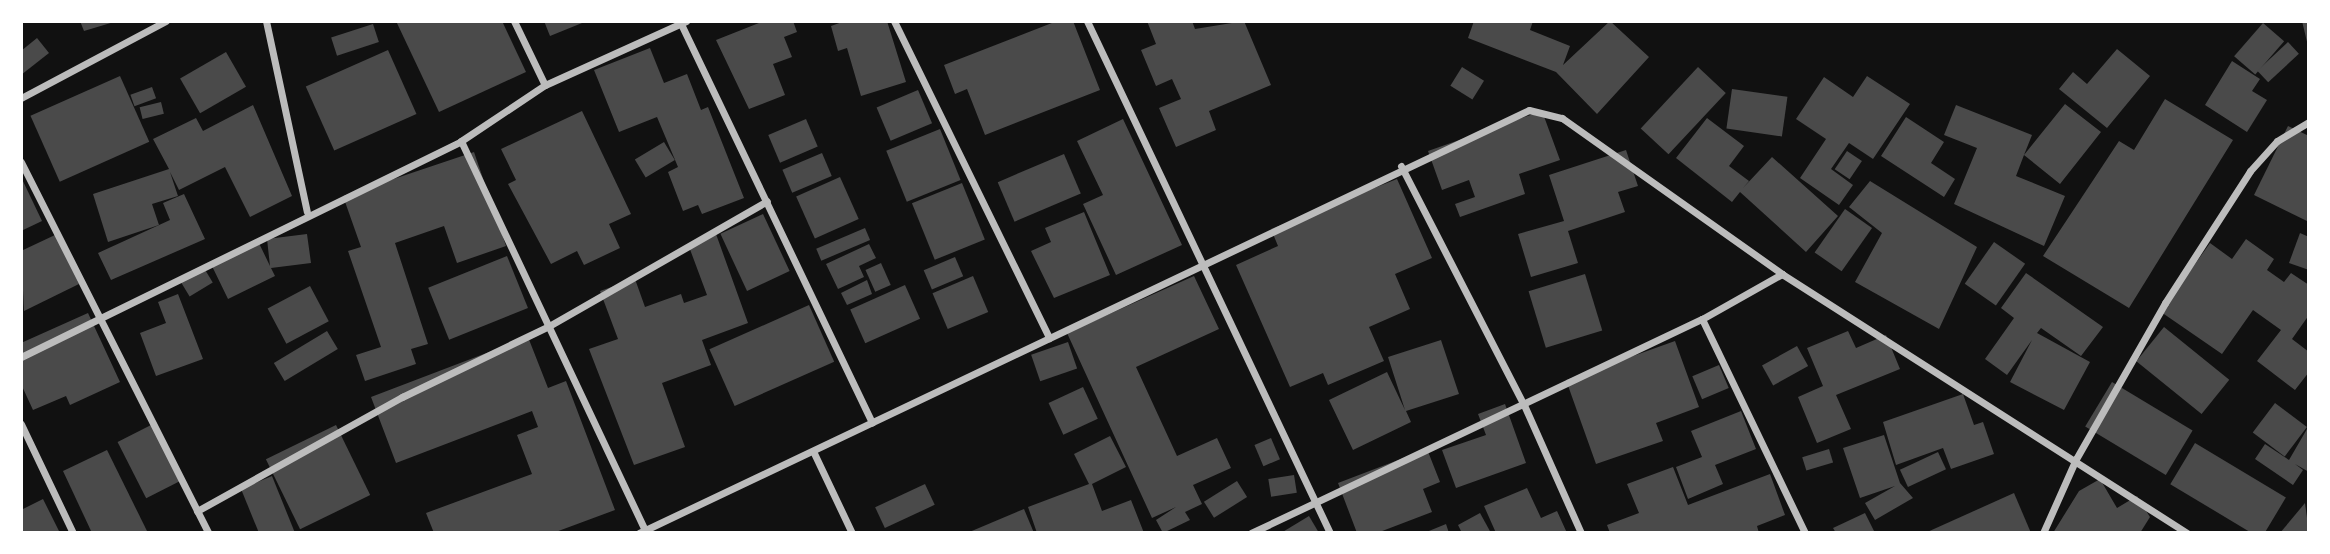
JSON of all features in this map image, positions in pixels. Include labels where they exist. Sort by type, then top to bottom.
[{"type":"street","points":[[21,98],[166,21]]},
{"type":"street","points":[[265,21],[307,212]]},
{"type":"street","points":[[514,21],[545,85]]},
{"type":"street","points":[[894,21],[1049,338]]},
{"type":"street","points":[[1087,21],[1330,533]]},
{"type":"street","points":[[21,357],[307,212],[461,141],[545,85],[683,22],[872,423]]},
{"type":"street","points":[[461,141],[549,326],[642,532],[1049,338],[1203,269],[1401,166],[1513,113],[1545,111],[1782,274],[2076,459],[2187,533]]},
{"type":"street","points":[[2043,533],[2076,459],[2250,171],[2277,141],[2309,122]]},
{"type":"street","points":[[21,163],[103,316],[208,533]]},
{"type":"street","points":[[1401,166],[1524,405],[1581,533]]},
{"type":"street","points":[[197,510],[402,397],[549,326],[767,201]]},
{"type":"street","points":[[1251,533],[1702,319],[1782,274]]},
{"type":"street","points":[[1702,319],[1805,533]]},
{"type":"street","points":[[21,424],[73,533]]},
{"type":"street","points":[[813,451],[852,533]]},
{"type":"building","points":[[80,21],[114,21],[114,22],[84,31]]},
{"type":"building","points":[[396,21],[502,21],[526,72],[439,112]]},
{"type":"building","points":[[544,21],[587,21],[550,36]]},
{"type":"building","points":[[764,21],[793,21],[797,32],[784,37],[792,57],[773,64],[785,95],[749,109],[716,40]]},
{"type":"building","points":[[845,21],[887,21],[906,82],[861,96],[847,48],[838,51],[831,26]]},
{"type":"building","points":[[1057,21],[1073,21],[1100,90],[985,135],[967,89],[955,94],[944,65]]},
{"type":"building","points":[[1147,21],[1192,21],[1195,29],[1244,21],[1271,85],[1209,111],[1216,130],[1176,147],[1159,108],[1181,99],[1172,79],[1156,86],[1141,50],[1156,44]]},
{"type":"building","points":[[1474,21],[1533,21],[1530,30],[1570,46],[1563,65],[1610,21],[1649,57],[1597,114],[1556,72],[1468,38]]},
{"type":"building","points":[[2302,21],[2309,21],[2309,46],[2308,46]]},
{"type":"building","points":[[2263,23],[2284,41],[2255,75],[2234,56]]},
{"type":"building","points":[[373,24],[379,42],[337,56],[331,38]]},
{"type":"building","points":[[37,38],[49,53],[21,75],[21,51]]},
{"type":"building","points":[[2288,42],[2299,54],[2268,82],[2257,71]]},
{"type":"building","points":[[650,48],[664,83],[687,74],[701,110],[708,107],[744,198],[702,214],[698,205],[683,211],[668,172],[678,167],[657,117],[619,132],[594,70]]},
{"type":"building","points":[[2117,49],[2150,76],[2107,128],[2059,89],[2073,72],[2087,84]]},
{"type":"building","points":[[388,50],[416,114],[334,151],[306,87]]},
{"type":"building","points":[[226,52],[246,87],[200,113],[180,78]]},
{"type":"building","points":[[2232,61],[2260,79],[2252,91],[2267,100],[2247,132],[2205,105]]},
{"type":"building","points":[[1462,67],[1484,81],[1472,99],[1450,86]]},
{"type":"building","points":[[1698,67],[1726,93],[1669,154],[1641,128]]},
{"type":"building","points":[[120,76],[149,142],[60,182],[30,116]]},
{"type":"building","points":[[1867,76],[1910,104],[1873,159],[1849,143],[1831,169],[1853,185],[1839,205],[1800,178],[1826,139],[1796,119],[1824,77],[1853,97]]},
{"type":"building","points":[[152,87],[156,98],[134,106],[130,95]]},
{"type":"building","points":[[1732,89],[1787,97],[1782,136],[1726,129]]},
{"type":"building","points":[[918,90],[932,123],[891,141],[877,108]]},
{"type":"building","points":[[2165,99],[2233,140],[2129,308],[2043,256],[2119,141],[2134,150]]},
{"type":"building","points":[[161,102],[164,114],[143,119],[140,107]]},
{"type":"building","points":[[2065,104],[2101,132],[2060,184],[2024,155]]},
{"type":"building","points":[[253,105],[292,196],[250,217],[225,167],[179,190],[170,172],[178,196],[152,204],[159,225],[108,242],[93,194],[169,169],[153,139],[196,118],[203,131]]},
{"type":"building","points":[[1956,105],[2032,135],[2016,176],[2065,196],[2044,246],[1954,204],[1977,148],[1944,135]]},
{"type":"building","points":[[582,111],[631,214],[609,224],[620,248],[584,265],[577,251],[551,264],[508,184],[516,180],[501,149]]},
{"type":"building","points":[[1542,111],[1560,160],[1519,174],[1525,194],[1460,217],[1455,204],[1475,197],[1469,180],[1442,190],[1428,151]]},
{"type":"building","points":[[1906,117],[1944,142],[1931,163],[1955,179],[1944,197],[1881,156]]},
{"type":"building","points":[[1707,118],[1744,146],[1729,166],[1749,181],[1743,188],[1772,157],[1838,216],[1806,252],[1740,192],[1732,202],[1676,158]]},
{"type":"building","points":[[806,119],[818,147],[780,163],[768,135]]},
{"type":"building","points":[[1123,119],[1182,245],[1116,275],[1083,204],[1103,195],[1077,141]]},
{"type":"building","points":[[2288,126],[2309,136],[2309,222],[2254,195]]},
{"type":"building","points":[[940,129],[961,180],[907,202],[886,151]]},
{"type":"building","points":[[664,142],[675,160],[646,178],[635,160]]},
{"type":"building","points":[[1626,150],[1638,186],[1618,192],[1625,212],[1568,231],[1578,263],[1531,277],[1518,234],[1564,221],[1549,175]]},
{"type":"building","points":[[1847,151],[1862,161],[1850,179],[1835,169]]},
{"type":"building","points":[[474,152],[506,246],[457,263],[444,226],[395,243],[428,344],[411,349],[416,364],[365,381],[356,355],[381,347],[348,251],[361,247],[343,196]]},
{"type":"building","points":[[822,153],[832,176],[792,193],[782,170]]},
{"type":"building","points":[[1064,154],[1081,194],[1015,222],[998,182]]},
{"type":"building","points":[[21,177],[42,221],[21,231]]},
{"type":"building","points":[[840,177],[859,219],[815,239],[796,197]]},
{"type":"building","points":[[1397,179],[1432,258],[1395,274],[1410,309],[1369,327],[1384,361],[1328,385],[1323,373],[1290,387],[1236,265],[1278,246],[1271,229]]},
{"type":"building","points":[[1870,181],[1977,247],[1939,329],[1855,282],[1882,233],[1849,207]]},
{"type":"building","points":[[962,183],[985,240],[935,260],[912,203]]},
{"type":"building","points":[[184,194],[205,239],[111,280],[98,253],[170,220],[163,203]]},
{"type":"building","points":[[1845,209],[1872,228],[1842,271],[1815,252]]},
{"type":"building","points":[[1084,212],[1110,275],[1054,298],[1031,251],[1051,242],[1045,228]]},
{"type":"building","points":[[763,214],[790,271],[747,291],[720,234]]},
{"type":"building","points":[[865,228],[870,240],[821,261],[816,249]]},
{"type":"building","points":[[2300,233],[2309,237],[2309,270],[2289,263]]},
{"type":"building","points":[[307,234],[311,263],[271,268],[275,276],[228,299],[210,262],[257,239],[270,266],[267,239]]},
{"type":"building","points":[[716,234],[748,323],[702,340],[711,365],[662,383],[685,447],[634,465],[589,349],[618,339],[600,291],[635,279],[645,307],[681,294],[684,303],[707,295],[688,244]]},
{"type":"building","points":[[55,235],[79,284],[24,311],[21,251]]},
{"type":"building","points":[[2246,239],[2274,259],[2267,270],[2284,282],[2291,273],[2309,285],[2309,315],[2292,339],[2309,352],[2309,372],[2295,390],[2257,361],[2281,330],[2253,310],[2222,354],[2161,312],[2210,243],[2232,259]]},
{"type":"building","points":[[1994,242],[2025,264],[1996,306],[1965,284]]},
{"type":"building","points":[[869,244],[876,258],[859,266],[864,277],[838,289],[826,264]]},
{"type":"building","points":[[507,256],[528,308],[449,340],[428,288]]},
{"type":"building","points":[[955,257],[963,276],[932,290],[924,270]]},
{"type":"building","points":[[881,263],[891,285],[875,292],[865,270]]},
{"type":"building","points":[[204,268],[213,283],[190,296],[181,282]]},
{"type":"building","points":[[2026,273],[2103,327],[2081,356],[2041,328],[2037,333],[2090,362],[2064,410],[2010,382],[2032,340],[2007,375],[1985,359],[2014,318],[2001,308]]},
{"type":"building","points":[[1585,274],[1602,330],[1546,348],[1529,291]]},
{"type":"building","points":[[973,276],[988,312],[948,329],[932,293]]},
{"type":"building","points":[[1194,276],[1219,329],[1136,367],[1177,456],[1217,438],[1231,468],[1193,485],[1202,504],[1185,512],[1190,520],[1163,533],[1156,520],[1176,507],[1152,518],[1067,333]]},
{"type":"building","points":[[867,280],[872,294],[847,305],[841,293]]},
{"type":"building","points":[[905,285],[920,319],[865,343],[850,309]]},
{"type":"building","points":[[310,286],[329,321],[286,344],[268,309]]},
{"type":"building","points":[[178,294],[203,359],[156,376],[140,333],[166,323],[158,302]]},
{"type":"building","points":[[809,305],[834,362],[735,406],[709,349]]},
{"type":"building","points":[[88,313],[120,382],[70,405],[66,396],[33,410],[21,384],[21,343]]},
{"type":"building","points":[[2164,327],[2229,380],[2202,414],[2136,361]]},
{"type":"building","points":[[327,331],[338,349],[285,381],[274,363]]},
{"type":"building","points":[[1848,331],[1856,348],[1886,335],[1900,369],[1836,395],[1851,429],[1817,443],[1798,397],[1823,386],[1807,348]]},
{"type":"building","points":[[528,337],[548,388],[566,381],[615,510],[553,533],[434,533],[426,513],[532,474],[517,435],[538,427],[532,411],[396,463],[371,397]]},
{"type":"building","points":[[1441,340],[1459,394],[1406,411],[1411,422],[1353,450],[1329,400],[1387,372],[1405,410],[1388,357]]},
{"type":"building","points":[[1675,341],[1699,407],[1656,423],[1663,441],[1596,464],[1566,380]]},
{"type":"building","points":[[1068,342],[1077,368],[1040,381],[1031,355]]},
{"type":"building","points":[[1797,346],[1808,366],[1773,386],[1762,365]]},
{"type":"building","points":[[1719,365],[1729,388],[1702,399],[1692,376]]},
{"type":"building","points":[[2112,382],[2193,430],[2166,475],[2085,427]]},
{"type":"building","points":[[1083,387],[1098,419],[1063,435],[1049,403]]},
{"type":"building","points":[[1963,394],[1974,425],[1983,422],[1994,454],[1951,469],[1943,448],[1896,465],[1883,422]]},
{"type":"building","points":[[2275,403],[2307,427],[2285,457],[2253,433]]},
{"type":"building","points":[[1505,404],[1526,463],[1456,488],[1442,450],[1486,435],[1478,414]]},
{"type":"building","points":[[1741,411],[1756,449],[1715,465],[1723,484],[1688,499],[1676,467],[1702,457],[1691,431]]},
{"type":"building","points":[[155,423],[184,479],[146,498],[118,442]]},
{"type":"building","points":[[336,425],[370,495],[300,529],[266,459]]},
{"type":"building","points":[[2307,429],[2309,472],[2295,464],[2303,470],[2293,485],[2255,459],[2265,444],[2289,460]]},
{"type":"building","points":[[1884,435],[1900,483],[1913,498],[1875,520],[1865,503],[1895,486],[1860,498],[1843,448]]},
{"type":"building","points":[[1110,436],[1126,467],[1092,484],[1102,511],[1131,500],[1144,533],[1037,533],[1028,507],[1089,484],[1074,454]]},
{"type":"building","points":[[1271,438],[1280,459],[1263,466],[1254,445]]},
{"type":"building","points":[[2195,443],[2286,498],[2265,533],[2252,533],[2170,484]]},
{"type":"building","points":[[1427,449],[1440,482],[1423,489],[1432,512],[1377,533],[1357,533],[1338,483]]},
{"type":"building","points":[[1829,449],[1833,462],[1806,471],[1802,457]]},
{"type":"building","points":[[107,450],[148,533],[92,533],[63,471]]},
{"type":"building","points":[[1938,452],[1946,469],[1908,487],[1900,470]]},
{"type":"building","points":[[1673,467],[1688,505],[1770,474],[1785,515],[1757,526],[1759,533],[1610,533],[1607,525],[1639,513],[1627,484]]},
{"type":"building","points":[[1294,475],[1297,493],[1271,497],[1268,479]]},
{"type":"building","points":[[272,476],[295,533],[259,533],[241,489]]},
{"type":"building","points":[[2100,479],[2117,508],[2137,496],[2150,517],[2140,533],[2053,533],[2079,491]]},
{"type":"building","points":[[1237,481],[1247,497],[1214,518],[1204,502]]},
{"type":"building","points":[[925,484],[935,505],[885,528],[875,507]]},
{"type":"building","points":[[1527,488],[1541,518],[1557,511],[1567,533],[1496,533],[1484,506]]},
{"type":"building","points":[[2014,493],[2031,533],[1925,533]]},
{"type":"building","points":[[43,499],[60,533],[21,533],[21,510]]},
{"type":"building","points":[[2305,503],[2309,533],[2280,533]]},
{"type":"building","points":[[1024,509],[1034,533],[967,533]]},
{"type":"building","points":[[1480,513],[1491,533],[1462,533],[1458,525]]},
{"type":"building","points":[[1865,513],[1875,533],[1836,533],[1833,528]]},
{"type":"building","points":[[1309,516],[1319,533],[1281,533]]},
{"type":"building","points":[[1446,524],[1449,533],[1424,533]]}]
